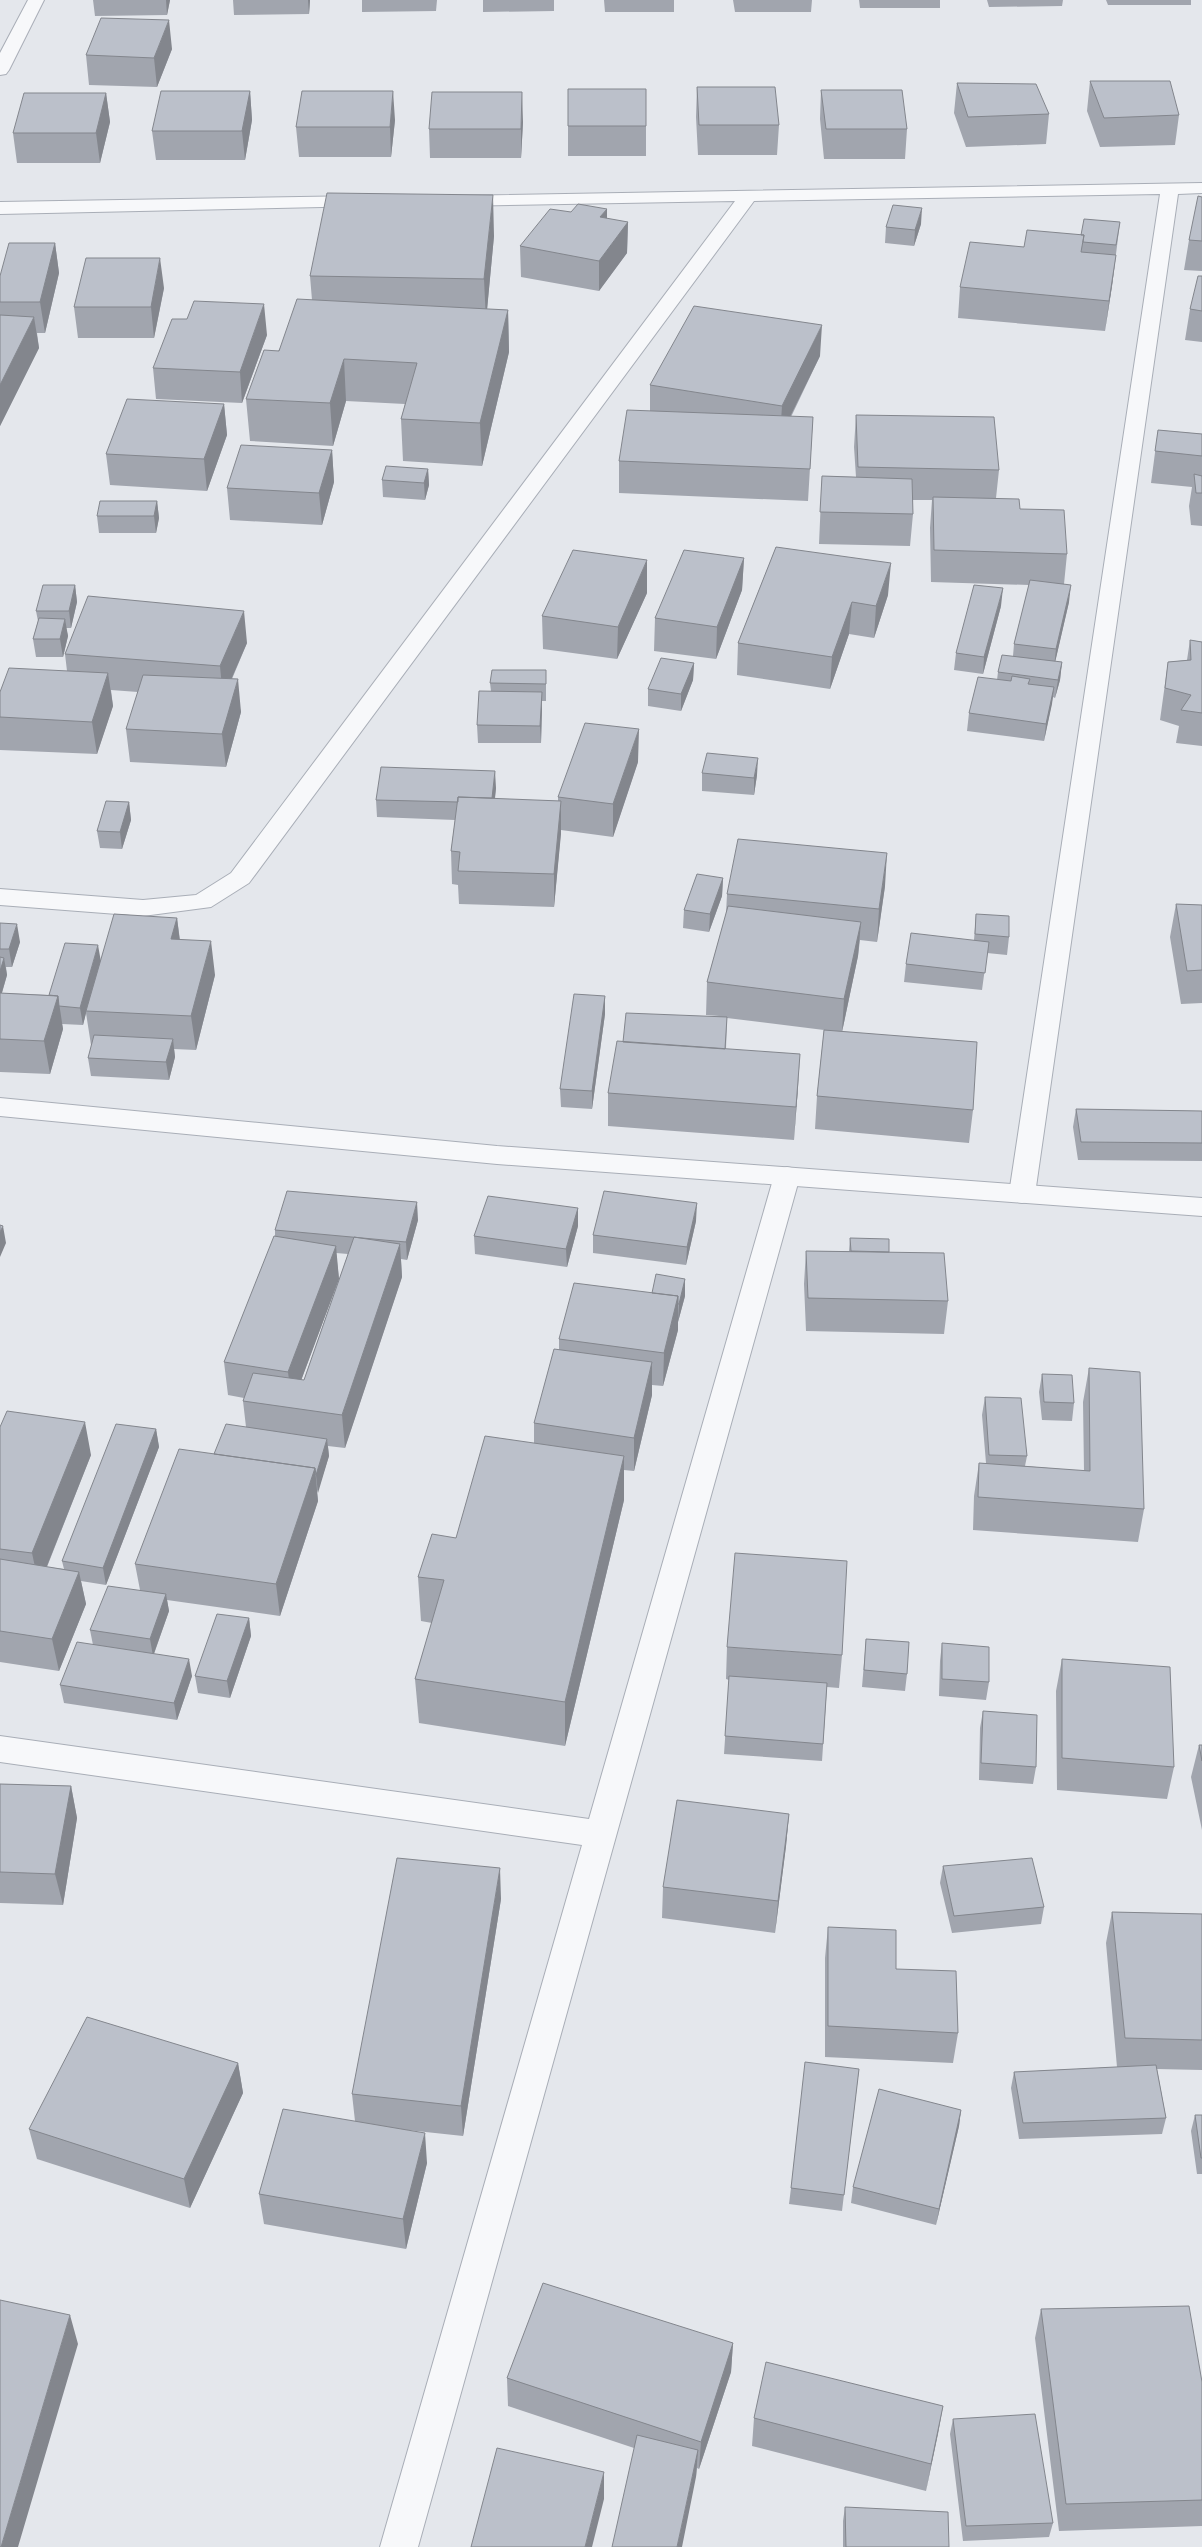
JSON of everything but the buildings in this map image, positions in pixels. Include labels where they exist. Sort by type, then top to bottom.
[{"type":"street","points":[[0,70],[36,0]]},
{"type":"street","points":[[1022,1194],[1170,188]]},
{"type":"street","points":[[440,200],[1202,188]]},
{"type":"street","points":[[0,897],[143,908],[202,902],[240,878],[749,195]]},
{"type":"street","points":[[0,208],[380,201]]},
{"type":"street","points":[[0,1107],[497,1155],[1202,1207]]},
{"type":"street","points":[[399,2547],[787,1176]]},
{"type":"street","points":[[0,1749],[601,1834]]}]
